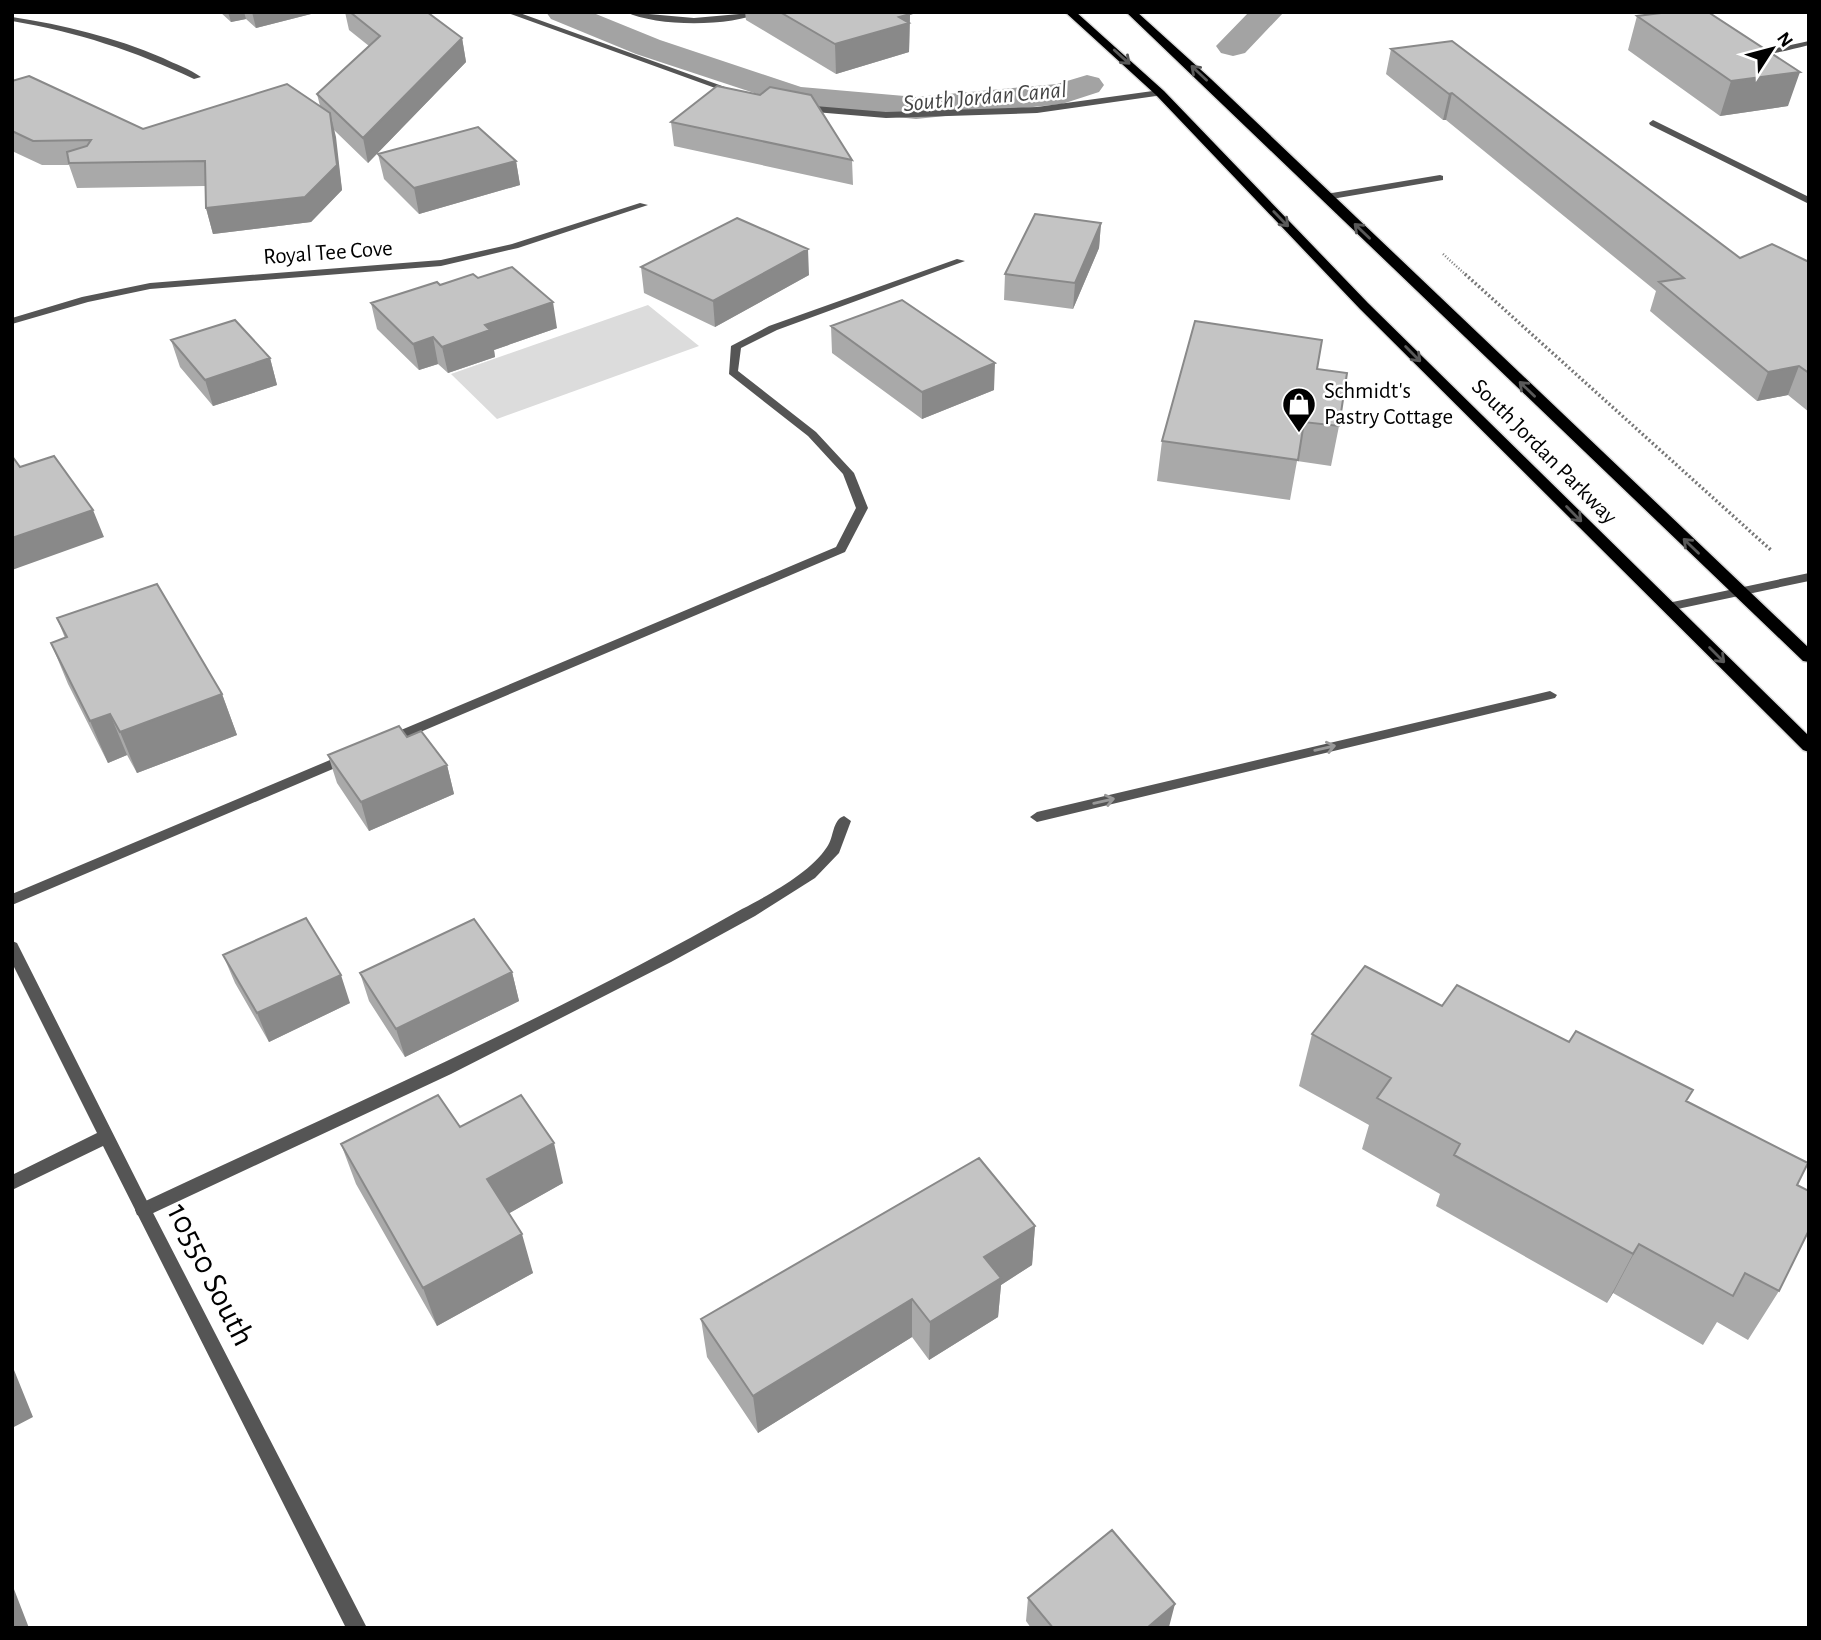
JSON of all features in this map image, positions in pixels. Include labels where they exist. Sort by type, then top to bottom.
[{"type":"main road","name":"South Jordan Parkway","points":[[1070,12],[1160,93],[1364,306],[1809,746]]},
{"type":"main road","name":"South Jordan Parkway","points":[[1131,12],[1207,81],[1809,657]]},
{"type":"street","points":[[509,12],[714,87],[739,93]]},
{"type":"street","points":[[630,12],[675,22],[726,21],[758,12]]},
{"type":"street","points":[[12,19],[77,30],[112,40],[143,51],[197,77]]},
{"type":"street","points":[[1742,48],[1772,51],[1809,43]]},
{"type":"street","points":[[789,105],[814,111],[914,114],[1037,110],[1160,93]]},
{"type":"street","points":[[1653,123],[1809,201]]},
{"type":"street","points":[[1326,197],[1440,178]]},
{"type":"street","name":"Royal Tee Cove","points":[[12,321],[86,299],[150,286],[441,263],[514,246],[643,205]]},
{"type":"street","points":[[378,745],[841,549],[862,508],[848,473],[812,434],[733,372],[736,346],[773,328],[960,261]]},
{"type":"street","points":[[1668,607],[1806,578]]},
{"type":"street","points":[[1037,817],[1550,695]]},
{"type":"street","points":[[12,900],[365,751]]},
{"type":"street","points":[[143,1210],[445,1069],[738,918],[810,874],[834,849],[844,821]]},
{"type":"street","name":"10550 South","points":[[12,947],[357,1628]]},
{"type":"street","points":[[12,1183],[107,1136]]},
{"type":"path","points":[[1443,254],[1806,578]]},
{"type":"shaded area","points":[[648,305],[699,346],[497,419],[451,374]]},
{"type":"building","points":[[350,12],[427,12],[462,38],[363,138],[317,94],[380,36]]},
{"type":"building","points":[[780,12],[910,14],[899,17],[909,23],[835,44]]},
{"type":"building","points":[[1669,12],[1708,12],[1800,72],[1731,81],[1637,16]]},
{"type":"building","points":[[1452,41],[1740,258],[1772,244],[1809,262],[1809,373],[1799,366],[1768,372],[1659,282],[1684,278],[1452,93],[1449,94],[1391,49]]},
{"type":"building","points":[[29,76],[143,129],[287,84],[330,113],[337,165],[305,197],[206,208],[205,161],[69,163],[67,152],[87,146],[91,140],[33,141],[12,131],[12,81]]},
{"type":"building","points":[[717,86],[760,95],[770,87],[811,95],[852,160],[671,122]]},
{"type":"building","points":[[478,127],[516,161],[414,188],[378,154]]},
{"type":"building","points":[[1035,214],[1101,223],[1075,283],[1005,274]]},
{"type":"building","points":[[737,218],[808,249],[713,301],[641,267]]},
{"type":"building","points":[[512,267],[553,302],[485,325],[490,330],[442,347],[433,337],[413,344],[371,303],[437,282],[440,285],[473,274],[478,278]]},
{"type":"building","points":[[902,300],[995,363],[922,392],[831,326]]},
{"type":"building","points":[[235,320],[270,358],[205,380],[171,340]]},
{"type":"building","points":[[1195,321],[1322,340],[1317,369],[1347,373],[1339,426],[1304,422],[1298,460],[1162,441]]},
{"type":"building","points":[[12,456],[20,467],[54,456],[93,510],[12,538]]},
{"type":"building","points":[[157,584],[222,694],[120,732],[110,714],[90,721],[51,643],[67,637],[57,618]]},
{"type":"building","points":[[399,726],[407,737],[421,731],[447,765],[361,802],[328,755]]},
{"type":"building","points":[[306,918],[341,975],[257,1013],[223,955]]},
{"type":"building","points":[[474,919],[512,972],[396,1029],[360,973]]},
{"type":"building","points":[[1365,966],[1442,1006],[1457,985],[1569,1042],[1576,1031],[1693,1090],[1686,1101],[1808,1163],[1797,1185],[1809,1191],[1809,1230],[1779,1291],[1745,1273],[1733,1296],[1639,1244],[1633,1254],[1454,1155],[1460,1144],[1377,1098],[1391,1078],[1312,1034]]},
{"type":"building","points":[[438,1095],[460,1127],[521,1095],[554,1143],[487,1179],[522,1234],[423,1288],[341,1144]]},
{"type":"building","points":[[979,1158],[1035,1226],[984,1257],[1001,1278],[930,1322],[912,1299],[753,1396],[701,1319]]},
{"type":"building","points":[[1112,1530],[1175,1604],[1147,1628],[1053,1628],[1028,1598]]},
{"type":"waterway","name":"South Jordan Canal","points":[[562,12],[648,47],[797,97],[916,108],[1062,94],[1087,85]]},
{"type":"waterway","name":"South Jordan Canal","points":[[1233,46],[1268,12]]},
{"type":"place","name":"Schmidt's Pastry Cottage","points":[[1299,434]]}]
